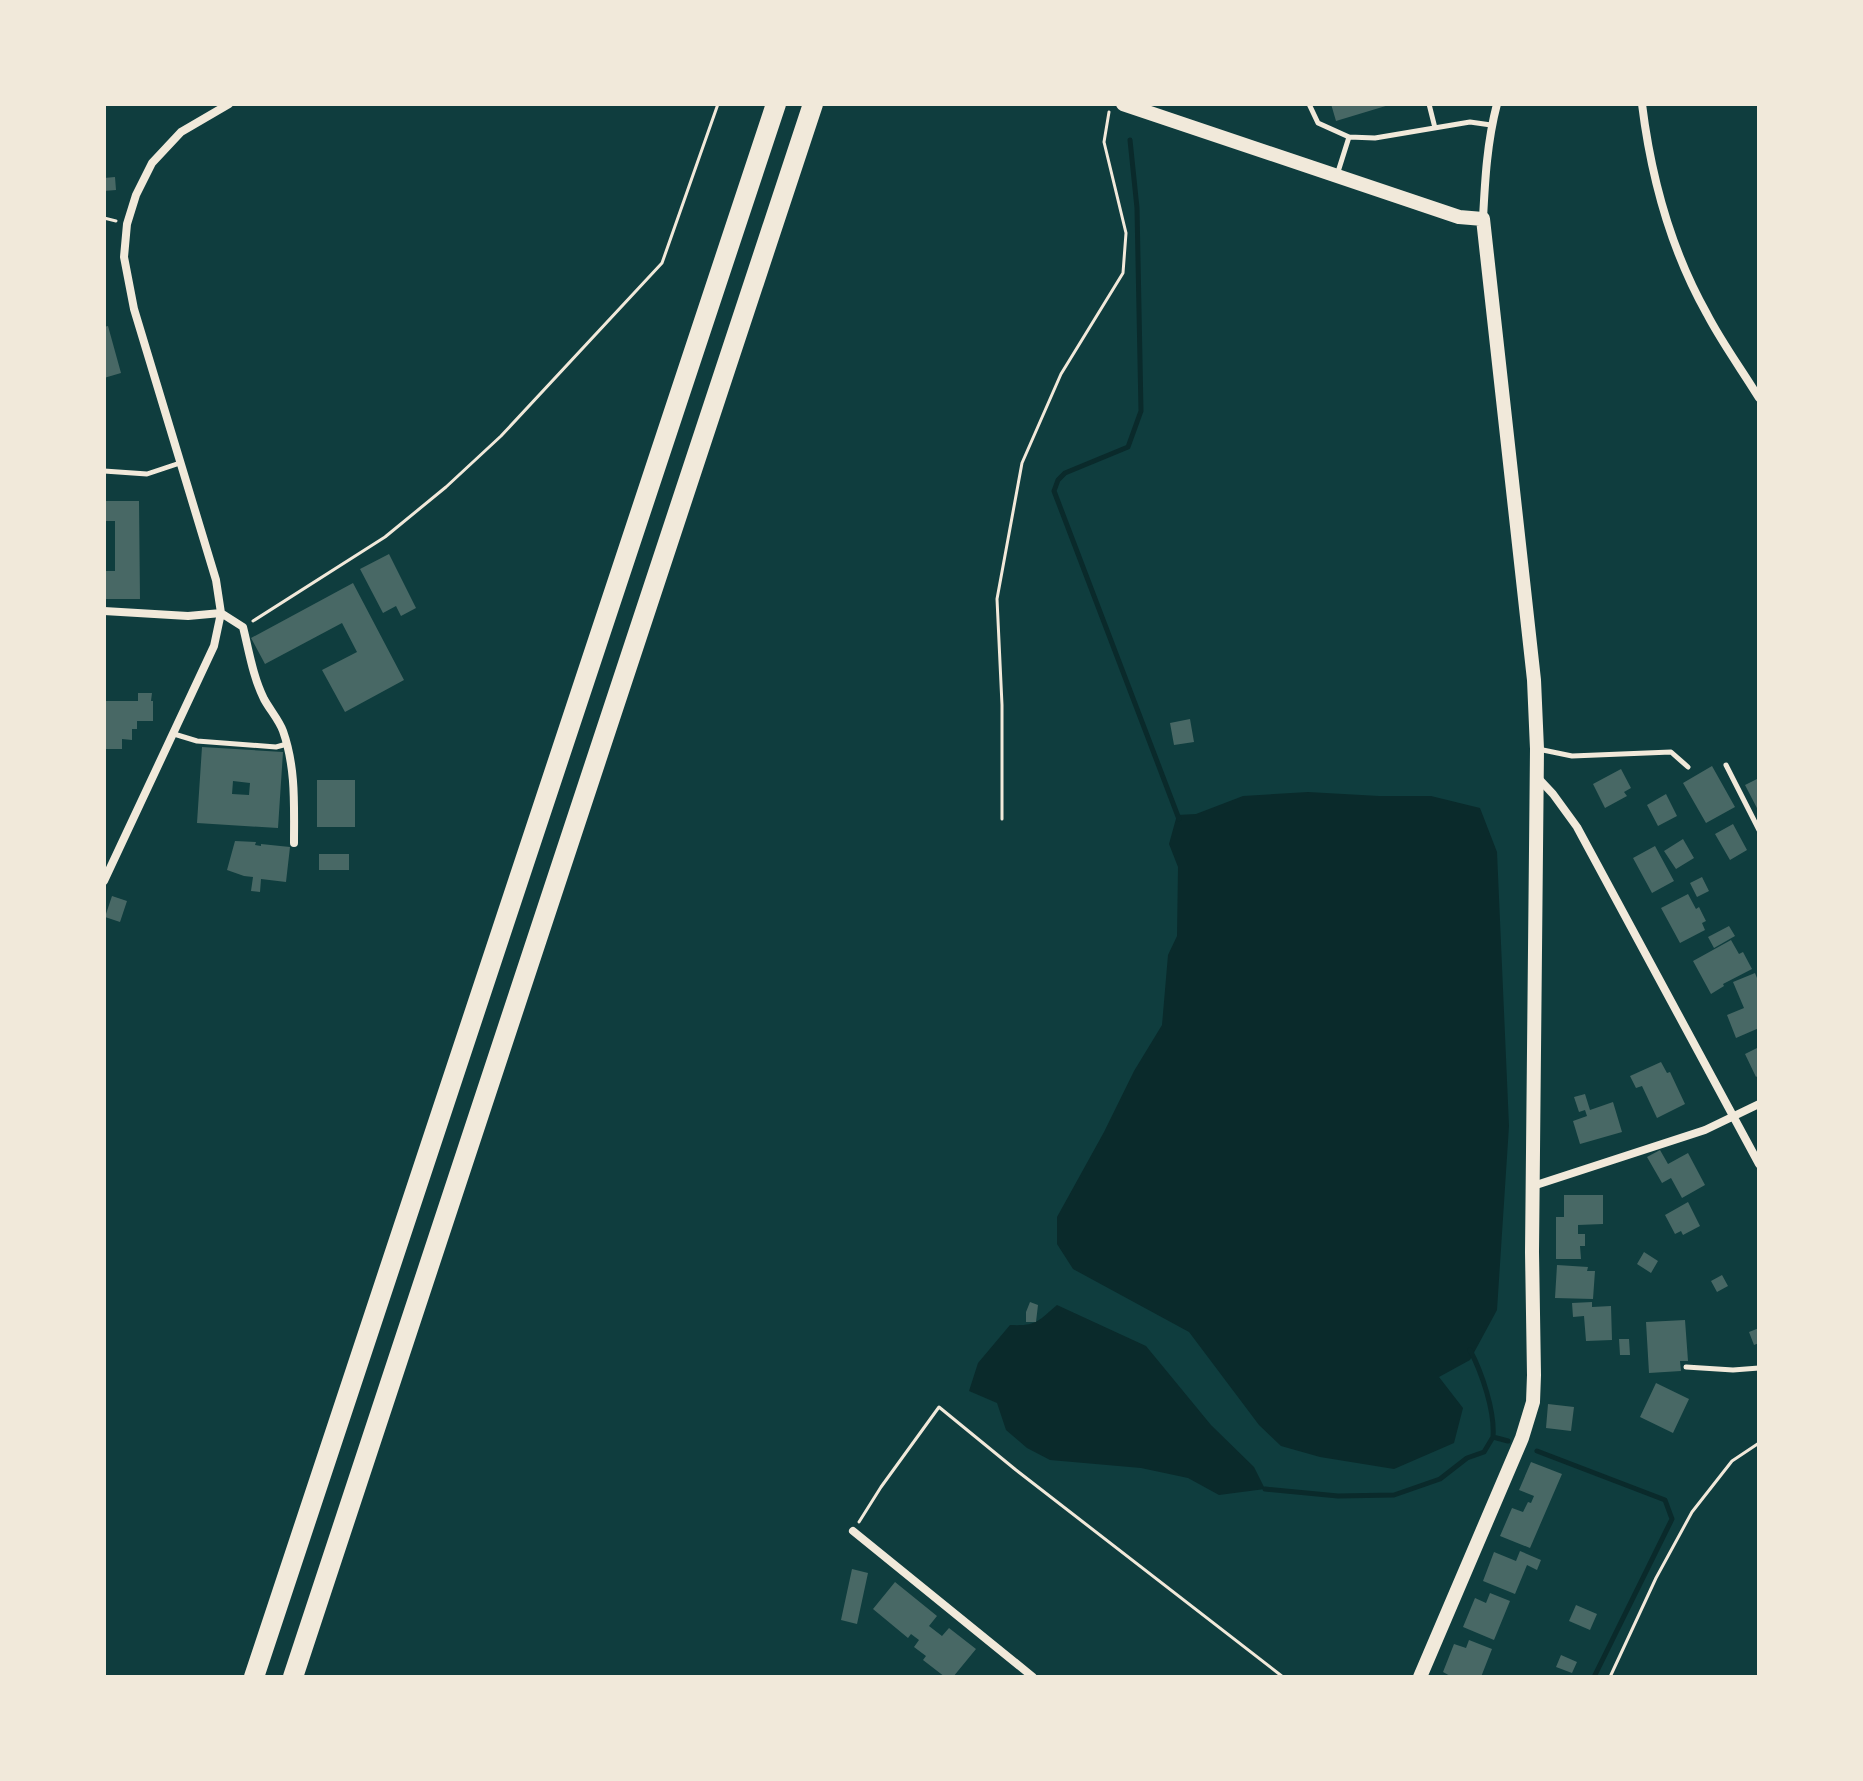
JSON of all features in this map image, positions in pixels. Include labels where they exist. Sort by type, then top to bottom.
[{"type":"highway","points":[[254,1677],[776,104]]},
{"type":"highway","points":[[293,1677],[813,104]]},
{"type":"street","points":[[104,881],[214,646],[221,613],[216,580],[134,309],[124,257],[127,224],[136,195],[152,163],[181,132],[229,104]]},
{"type":"street","points":[[1123,104],[1459,217],[1483,219]]},
{"type":"street","points":[[1420,1677],[1519,1445],[1533,1402],[1537,749],[1534,680],[1483,219],[1485,172],[1497,104]]},
{"type":"street","points":[[1642,104],[1657,189],[1680,256],[1706,314],[1759,398]]},
{"type":"street","points":[[104,611],[188,616],[221,613],[243,627],[256,680],[282,728],[287,744],[294,784],[294,843]]},
{"type":"street","points":[[1537,777],[1577,827],[1759,1164]]},
{"type":"street","points":[[1533,1186],[1705,1130],[1759,1104]]},
{"type":"street","points":[[853,1531],[1021,1674],[1033,1677]]},
{"type":"lane","points":[[1309,104],[1318,123],[1349,137],[1375,138],[1470,122],[1491,125]]},
{"type":"lane","points":[[1429,104],[1435,128]]},
{"type":"lane","points":[[1337,176],[1349,137]]},
{"type":"lane","points":[[104,471],[147,474],[180,463]]},
{"type":"lane","points":[[174,734],[197,741],[276,747],[287,744]]},
{"type":"lane","points":[[1537,749],[1572,756],[1671,752],[1688,767]]},
{"type":"lane","points":[[1726,765],[1759,830]]},
{"type":"lane","points":[[1686,1367],[1759,1368]]},
{"type":"path","points":[[243,627],[385,537],[446,487],[501,436],[662,263],[718,104]]},
{"type":"path","points":[[1002,819],[1002,705],[997,599],[1022,463],[1061,374],[1123,273],[1126,233],[1104,142],[1110,104]]},
{"type":"path","points":[[853,1531],[939,1407],[1283,1677]]},
{"type":"path","points":[[1610,1677],[1656,1578],[1692,1512],[1732,1461],[1759,1443]]},
{"type":"water","points":[[1308,792],[1431,796],[1480,808],[1497,852],[1509,1126],[1497,1310],[1470,1360],[1439,1377],[1463,1408],[1454,1443],[1394,1469],[1320,1457],[1281,1446],[1259,1425],[1189,1332],[1073,1269],[1057,1244],[1057,1217],[1134,1071],[1162,1025],[1168,955],[1177,936],[1178,867],[1169,844],[1177,815],[1196,814],[1243,796]]},
{"type":"water","points":[[1057,1305],[1146,1346],[1211,1425],[1254,1467],[1265,1489],[1219,1495],[1188,1478],[1141,1468],[1050,1460],[1027,1448],[1006,1430],[997,1403],[969,1391],[978,1363],[1010,1325],[1036,1322]]},
{"type":"building","points":[[1331,104],[1388,104],[1389,105],[1336,121]]},
{"type":"building","points":[[115,177],[116,190],[104,191],[104,178]]},
{"type":"building","points":[[108,326],[121,373],[104,378],[104,327]]},
{"type":"building","points":[[104,501],[139,501],[140,599],[104,599],[104,571],[115,571],[115,521],[104,521]]},
{"type":"building","points":[[389,554],[416,608],[401,616],[396,606],[383,613],[360,569]]},
{"type":"building","points":[[353,583],[404,680],[345,712],[322,670],[357,652],[342,623],[265,664],[251,638]]},
{"type":"building","points":[[138,693],[152,693],[153,721],[137,721],[137,729],[132,729],[132,740],[122,739],[122,749],[104,749],[104,701],[138,701]]},
{"type":"building","points":[[1190,719],[1194,742],[1174,745],[1170,723]]},
{"type":"building","points":[[202,747],[283,752],[278,828],[197,823]],"holes":[[[233,781],[250,783],[249,795],[232,794]]]},
{"type":"building","points":[[1712,766],[1735,807],[1706,823],[1683,783]]},
{"type":"building","points":[[1621,769],[1631,788],[1624,792],[1627,796],[1605,808],[1593,784]]},
{"type":"building","points":[[1759,778],[1759,812],[1745,785]]},
{"type":"building","points":[[317,780],[355,780],[355,827],[317,827]]},
{"type":"building","points":[[1666,794],[1677,816],[1658,826],[1647,805]]},
{"type":"building","points":[[1733,824],[1747,850],[1730,860],[1715,834]]},
{"type":"building","points":[[1683,839],[1694,858],[1676,869],[1664,851]]},
{"type":"building","points":[[235,841],[290,847],[286,882],[261,879],[260,892],[251,891],[253,877],[227,870]]},
{"type":"building","points":[[1655,846],[1674,881],[1652,893],[1633,858]]},
{"type":"building","points":[[319,854],[349,854],[349,870],[319,870]]},
{"type":"building","points":[[1702,877],[1709,891],[1697,897],[1690,883]]},
{"type":"building","points":[[1688,894],[1706,921],[1702,923],[1705,930],[1680,943],[1661,908]]},
{"type":"building","points":[[112,896],[127,901],[120,922],[105,917]]},
{"type":"building","points":[[1729,926],[1735,936],[1714,948],[1708,937]]},
{"type":"building","points":[[1731,940],[1739,954],[1743,952],[1752,969],[1711,994],[1693,961]]},
{"type":"building","points":[[1755,973],[1759,983],[1759,1028],[1736,1038],[1727,1015],[1744,1008],[1733,982]]},
{"type":"building","points":[[1759,1047],[1759,1075],[1756,1077],[1745,1054]]},
{"type":"building","points":[[1661,1062],[1667,1073],[1670,1072],[1685,1104],[1657,1118],[1642,1086],[1636,1088],[1630,1076]]},
{"type":"building","points":[[1585,1094],[1590,1110],[1613,1102],[1622,1132],[1580,1144],[1573,1121],[1587,1116],[1585,1110],[1579,1112],[1574,1097]]},
{"type":"building","points":[[1660,1150],[1668,1164],[1688,1153],[1705,1185],[1682,1198],[1671,1178],[1662,1183],[1647,1157]]},
{"type":"building","points":[[1564,1195],[1603,1195],[1603,1224],[1578,1225],[1578,1234],[1585,1234],[1585,1246],[1580,1246],[1581,1259],[1556,1259],[1556,1217],[1564,1217]]},
{"type":"building","points":[[1688,1202],[1700,1226],[1683,1235],[1681,1231],[1675,1234],[1665,1215]]},
{"type":"building","points":[[1644,1252],[1658,1261],[1651,1273],[1637,1264]]},
{"type":"building","points":[[1557,1265],[1588,1267],[1587,1271],[1595,1271],[1593,1299],[1555,1298]]},
{"type":"building","points":[[1722,1275],[1728,1286],[1717,1292],[1711,1281]]},
{"type":"building","points":[[1030,1302],[1038,1305],[1036,1322],[1026,1322]]},
{"type":"building","points":[[1592,1302],[1592,1307],[1611,1306],[1612,1340],[1586,1341],[1584,1316],[1573,1317],[1572,1303]]},
{"type":"building","points":[[1685,1320],[1688,1361],[1680,1361],[1681,1371],[1649,1373],[1646,1322]]},
{"type":"building","points":[[1759,1328],[1759,1343],[1754,1345],[1749,1332]]},
{"type":"building","points":[[1619,1339],[1629,1339],[1630,1355],[1620,1355]]},
{"type":"building","points":[[1656,1383],[1689,1399],[1673,1433],[1640,1417]]},
{"type":"building","points":[[1548,1404],[1574,1407],[1571,1431],[1546,1428]]},
{"type":"building","points":[[1531,1462],[1562,1474],[1530,1548],[1500,1536],[1512,1508],[1523,1512],[1534,1496],[1519,1490]]},
{"type":"building","points":[[1520,1551],[1541,1560],[1537,1570],[1527,1565],[1515,1594],[1483,1581],[1494,1552],[1516,1561]]},
{"type":"building","points":[[852,1569],[868,1573],[857,1624],[841,1620]]},
{"type":"building","points":[[895,1582],[937,1616],[929,1626],[942,1636],[949,1628],[976,1649],[953,1677],[945,1677],[923,1660],[926,1656],[914,1647],[919,1640],[911,1634],[908,1638],[873,1609]]},
{"type":"building","points":[[1490,1593],[1510,1601],[1494,1640],[1463,1627],[1475,1598],[1486,1603]]},
{"type":"building","points":[[1576,1605],[1597,1614],[1590,1630],[1569,1621]]},
{"type":"building","points":[[1469,1640],[1492,1649],[1481,1677],[1452,1677],[1443,1672],[1454,1644],[1466,1648]]},
{"type":"building","points":[[1561,1655],[1577,1662],[1572,1673],[1556,1667]]},
{"type":"waterway","points":[[1130,140],[1137,208],[1141,411],[1128,447],[1065,473],[1054,491],[1179,819]]},
{"type":"waterway","points":[[1470,1350],[1487,1392],[1493,1437],[1508,1441]]},
{"type":"waterway","points":[[1265,1489],[1338,1496],[1394,1495],[1440,1479],[1467,1458],[1484,1452],[1493,1437]]},
{"type":"waterway","points":[[1537,1451],[1665,1500],[1672,1519],[1594,1677]]}]
